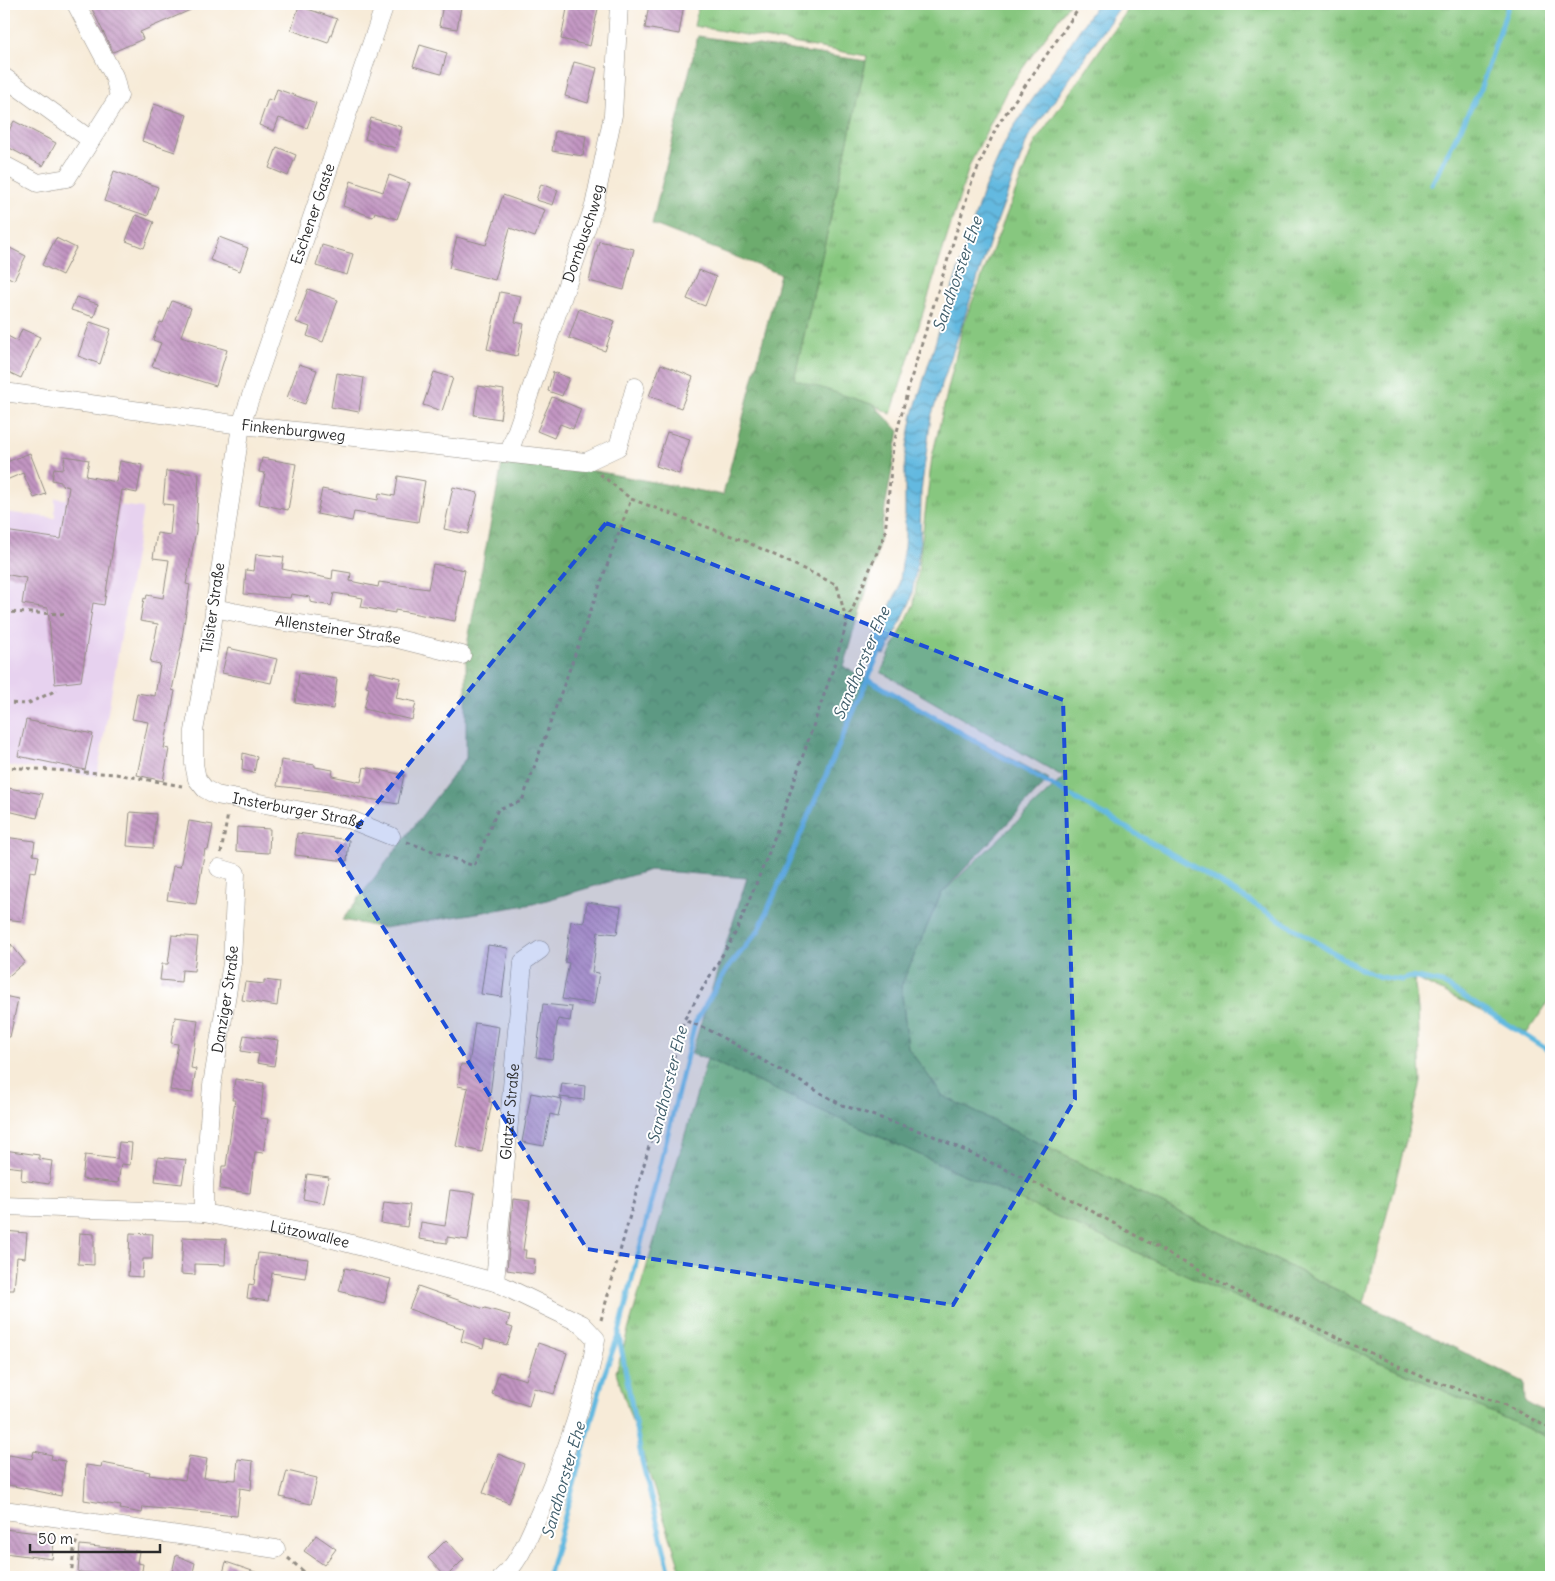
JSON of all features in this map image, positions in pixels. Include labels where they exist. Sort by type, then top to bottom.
[{"type":"street","points":[[4,165],[38,183],[67,178],[119,96],[114,76],[76,4]]},
{"type":"street","name":"Eschener Gaste","points":[[241,424],[385,4]]},
{"type":"street","name":"Dornbuschweg","points":[[509,453],[594,206],[612,115],[619,4]]},
{"type":"street","points":[[4,77],[91,140]]},
{"type":"street","points":[[586,462],[618,448],[635,387]]},
{"type":"street","name":"Finkenburgweg","points":[[4,392],[241,424],[586,462]]},
{"type":"street","name":"Tilsiter Straße","points":[[205,788],[197,779],[195,772],[194,732],[241,424]]},
{"type":"street","name":"Allensteiner Straße","points":[[214,608],[279,621],[394,638],[462,655]]},
{"type":"street","name":"Insterburger Straße","points":[[205,788],[230,799],[351,820],[391,836]]},
{"type":"street","name":"Danziger Straße","points":[[204,1213],[204,1186],[212,1085],[232,963],[236,873],[219,868]]},
{"type":"street","name":"Glatzer Straße","points":[[495,1282],[522,962],[540,950]]},
{"type":"street","name":"Lützowallee","points":[[4,1206],[204,1213],[325,1237],[495,1282],[582,1324],[596,1339]]},
{"type":"street","points":[[502,1577],[512,1568],[531,1533],[566,1451],[591,1367],[596,1339]]},
{"type":"street","points":[[4,1510],[276,1548]]},
{"type":"path","points":[[596,1339],[685,1021],[736,932],[770,850],[847,622],[884,534],[895,438],[908,385],[972,181],[997,126],[1082,4]]},
{"type":"path","points":[[586,462],[631,499],[745,541],[837,585],[847,622]]},
{"type":"path","points":[[391,836],[474,866],[498,810],[522,801],[631,499]]},
{"type":"path","points":[[4,612],[66,614]]},
{"type":"path","points":[[4,702],[27,704],[57,690]]},
{"type":"path","points":[[4,767],[116,774],[205,788]]},
{"type":"path","points":[[219,868],[230,799]]},
{"type":"path","points":[[685,1021],[709,1030],[842,1104],[940,1139],[1070,1198],[1232,1289],[1427,1379],[1503,1404],[1551,1429]]},
{"type":"path","points":[[71,1577],[74,1549],[84,1520]]},
{"type":"path","points":[[276,1548],[310,1577]]},
{"type":"highlighted area","points":[[606,523],[1063,700],[1075,1099],[953,1305],[587,1249],[336,853]]},
{"type":"shaded area","points":[[55,498],[143,508],[97,776],[4,765],[4,512],[55,518]]},
{"type":"green space","points":[[699,4],[1069,4],[1007,90],[970,164],[891,414],[874,405],[794,380],[867,56],[694,26]]},
{"type":"green space","points":[[1132,4],[1551,4],[1551,998],[1527,1033],[1414,978],[1418,1009],[1421,1082],[1364,1303],[943,1096],[908,1048],[901,986],[941,894],[1064,777],[881,672],[914,604],[932,457],[963,325],[1035,142]]},
{"type":"green space","points":[[698,36],[866,61],[794,379],[874,405],[899,431],[876,558],[844,667],[1049,779],[941,894],[901,986],[908,1048],[943,1096],[1524,1382],[1525,1402],[1551,1416],[1551,1439],[707,1059],[691,1054],[747,878],[650,870],[533,904],[384,928],[342,920],[466,758],[466,650],[504,454],[723,495],[780,274],[652,224]]},
{"type":"green space","points":[[707,1059],[1551,1439],[1551,1577],[683,1577],[616,1372]]},
{"type":"water","points":[[1097,4],[1122,4],[1028,138],[991,238],[931,417],[921,491],[920,546],[911,600],[885,655],[868,650],[899,588],[905,540],[905,458],[913,414],[982,194],[1009,134]]},
{"type":"building","points":[[103,4],[204,4],[140,32],[143,39],[113,52],[92,9]]},
{"type":"building","points":[[443,4],[461,7],[457,29],[439,26]]},
{"type":"building","points":[[568,4],[599,4],[590,46],[561,39]]},
{"type":"building","points":[[649,4],[684,4],[679,34],[645,28]]},
{"type":"building","points":[[299,6],[337,19],[328,43],[291,30]]},
{"type":"building","points":[[420,45],[447,53],[441,74],[413,66]]},
{"type":"building","points":[[574,62],[597,68],[588,103],[565,96]]},
{"type":"building","points":[[277,89],[316,103],[307,128],[279,118],[274,131],[259,125],[268,99],[273,101]]},
{"type":"building","points":[[154,104],[187,115],[175,152],[142,141]]},
{"type":"building","points":[[371,118],[402,127],[395,148],[365,139]]},
{"type":"building","points":[[14,121],[56,143],[43,166],[4,145],[4,140]]},
{"type":"building","points":[[555,131],[586,136],[583,156],[552,151]]},
{"type":"building","points":[[277,147],[296,155],[288,176],[269,168]]},
{"type":"building","points":[[114,171],[158,187],[148,216],[104,201]]},
{"type":"building","points":[[389,175],[410,183],[397,219],[375,212],[373,217],[343,206],[351,181],[383,192]]},
{"type":"building","points":[[541,184],[558,190],[553,205],[536,200]]},
{"type":"building","points":[[503,195],[545,210],[535,237],[510,228],[495,280],[449,268],[457,237],[486,245]]},
{"type":"building","points":[[136,215],[154,222],[144,248],[126,241]]},
{"type":"building","points":[[219,237],[248,248],[240,271],[210,260]]},
{"type":"building","points":[[56,238],[76,248],[62,275],[42,265]]},
{"type":"building","points":[[599,241],[634,249],[624,290],[589,281]]},
{"type":"building","points":[[4,245],[26,256],[14,280],[4,275]]},
{"type":"building","points":[[322,245],[353,254],[347,275],[316,266]]},
{"type":"building","points":[[699,270],[716,277],[705,306],[687,299]]},
{"type":"building","points":[[308,289],[338,300],[323,342],[307,336],[310,327],[296,322]]},
{"type":"building","points":[[500,292],[521,296],[515,322],[524,324],[517,356],[487,349]]},
{"type":"building","points":[[76,297],[98,304],[94,317],[71,310]]},
{"type":"building","points":[[172,301],[191,308],[181,336],[227,350],[216,386],[152,366],[161,343],[153,340],[160,322],[163,323]]},
{"type":"building","points":[[579,309],[615,321],[605,351],[569,338]]},
{"type":"building","points":[[90,322],[111,329],[100,364],[78,356]]},
{"type":"building","points":[[22,329],[40,337],[21,378],[4,370],[4,334],[17,341]]},
{"type":"building","points":[[299,364],[317,370],[305,404],[287,398]]},
{"type":"building","points":[[661,364],[693,377],[681,408],[649,396]]},
{"type":"building","points":[[434,372],[453,378],[442,411],[423,405]]},
{"type":"building","points":[[553,372],[569,378],[562,396],[548,391]]},
{"type":"building","points":[[337,373],[364,378],[359,412],[331,407]]},
{"type":"building","points":[[478,386],[504,390],[500,419],[474,415]]},
{"type":"building","points":[[552,397],[581,409],[573,429],[560,424],[554,438],[537,431]]},
{"type":"building","points":[[667,432],[690,439],[679,474],[656,466]]},
{"type":"building","points":[[30,453],[46,494],[34,498],[23,473],[4,481],[4,463]]},
{"type":"building","points":[[65,456],[89,460],[86,476],[116,482],[120,461],[142,465],[137,493],[122,490],[104,605],[93,603],[81,681],[55,684],[48,608],[22,604],[26,578],[4,574],[4,531],[61,539],[69,487],[61,485],[61,482],[52,480],[54,468],[63,469]]},
{"type":"building","points":[[262,458],[296,464],[288,510],[259,504],[265,473],[259,472]]},
{"type":"building","points":[[166,471],[199,474],[196,531],[186,584],[190,585],[183,638],[172,690],[175,691],[164,748],[169,749],[163,781],[137,775],[148,722],[132,719],[137,693],[155,696],[160,664],[150,662],[158,624],[140,621],[144,598],[146,599],[147,595],[163,598],[169,560],[153,558],[157,533],[170,535],[173,505],[163,504]]},
{"type":"building","points":[[398,476],[425,481],[418,522],[354,512],[352,521],[317,514],[322,489],[378,500],[379,493],[395,496]]},
{"type":"building","points":[[453,487],[478,493],[468,534],[444,529]]},
{"type":"building","points":[[256,554],[284,557],[282,569],[332,579],[333,570],[351,573],[350,581],[378,587],[379,582],[428,589],[433,564],[465,570],[455,621],[395,610],[395,613],[361,607],[363,598],[334,593],[331,606],[310,602],[310,597],[291,594],[290,598],[244,594],[246,570],[254,571]]},
{"type":"building","points":[[228,648],[277,659],[271,683],[222,673]]},
{"type":"building","points":[[370,671],[401,678],[396,698],[416,702],[412,720],[364,709],[369,688],[366,687]]},
{"type":"building","points":[[299,673],[337,679],[333,709],[295,703]]},
{"type":"building","points":[[26,720],[93,734],[85,770],[18,756]]},
{"type":"building","points":[[243,753],[257,757],[254,773],[242,770]]},
{"type":"building","points":[[281,760],[315,765],[315,767],[333,770],[332,776],[361,782],[364,767],[404,775],[398,804],[330,792],[277,786]]},
{"type":"building","points":[[8,788],[43,794],[37,818],[4,810]]},
{"type":"building","points":[[130,812],[156,814],[153,848],[127,846]]},
{"type":"building","points":[[189,821],[213,825],[208,850],[205,849],[196,904],[167,900],[173,866],[180,867]]},
{"type":"building","points":[[237,827],[270,829],[269,853],[236,851]]},
{"type":"building","points":[[297,833],[349,840],[347,861],[295,855]]},
{"type":"building","points":[[4,837],[35,841],[33,855],[39,856],[36,872],[30,871],[22,921],[4,919]]},
{"type":"building","points":[[587,902],[621,907],[617,934],[598,932],[592,972],[599,973],[594,1004],[562,999],[569,963],[565,962],[571,921],[584,923]]},
{"type":"building","points":[[172,935],[198,937],[194,971],[182,970],[181,982],[160,980],[162,964],[168,964]]},
{"type":"building","points":[[11,944],[25,962],[4,980],[4,952],[9,953]]},
{"type":"building","points":[[488,945],[508,948],[502,997],[481,994]]},
{"type":"building","points":[[264,980],[280,982],[277,1006],[242,1000],[245,982],[264,984]]},
{"type":"building","points":[[4,996],[18,999],[10,1037],[4,1037]]},
{"type":"building","points":[[543,1004],[572,1007],[570,1021],[558,1019],[552,1059],[536,1057]]},
{"type":"building","points":[[175,1017],[198,1020],[191,1068],[196,1069],[192,1093],[170,1090],[178,1044],[171,1043]]},
{"type":"building","points":[[475,1023],[499,1027],[489,1102],[492,1102],[482,1152],[456,1146],[468,1088],[458,1086],[461,1064],[469,1065]]},
{"type":"building","points":[[244,1035],[278,1040],[274,1066],[257,1063],[259,1054],[241,1051]]},
{"type":"building","points":[[235,1079],[264,1083],[260,1118],[268,1119],[263,1153],[255,1152],[250,1193],[220,1189],[222,1166],[226,1166],[235,1100],[232,1100]]},
{"type":"building","points":[[562,1083],[585,1086],[584,1100],[560,1097]]},
{"type":"building","points":[[531,1093],[562,1099],[558,1116],[550,1114],[544,1146],[522,1142]]},
{"type":"building","points":[[119,1142],[132,1143],[130,1165],[121,1164],[118,1183],[82,1179],[85,1155],[117,1159]]},
{"type":"building","points":[[4,1150],[39,1155],[39,1159],[52,1161],[49,1184],[21,1180],[22,1168],[4,1166]]},
{"type":"building","points":[[158,1157],[186,1160],[182,1184],[155,1181]]},
{"type":"building","points":[[307,1174],[329,1177],[324,1203],[303,1199]]},
{"type":"building","points":[[450,1190],[475,1193],[468,1240],[447,1237],[447,1243],[419,1239],[421,1222],[445,1226]]},
{"type":"building","points":[[513,1199],[530,1201],[523,1250],[526,1250],[525,1258],[535,1259],[534,1274],[507,1270]]},
{"type":"building","points":[[384,1202],[410,1205],[407,1227],[381,1223]]},
{"type":"building","points":[[4,1231],[27,1233],[25,1258],[17,1257],[14,1290],[4,1290]]},
{"type":"building","points":[[80,1233],[94,1234],[94,1265],[78,1264]]},
{"type":"building","points":[[130,1233],[153,1234],[152,1259],[143,1259],[142,1277],[128,1276]]},
{"type":"building","points":[[183,1237],[226,1239],[225,1265],[195,1264],[195,1275],[181,1274]]},
{"type":"building","points":[[258,1253],[308,1259],[305,1278],[272,1273],[268,1301],[247,1298],[249,1284],[254,1285]]},
{"type":"building","points":[[345,1268],[391,1279],[384,1303],[339,1291]]},
{"type":"building","points":[[418,1286],[484,1309],[510,1315],[507,1326],[513,1328],[507,1345],[485,1339],[483,1348],[461,1341],[464,1329],[409,1309]]},
{"type":"building","points":[[538,1343],[567,1353],[554,1394],[534,1388],[529,1406],[492,1394],[499,1372],[526,1380]]},
{"type":"building","points":[[34,1451],[52,1455],[51,1459],[65,1461],[61,1496],[4,1484],[4,1465],[7,1465],[9,1455],[32,1459]]},
{"type":"building","points":[[498,1454],[524,1464],[509,1503],[483,1493]]},
{"type":"building","points":[[189,1456],[207,1459],[204,1478],[236,1480],[238,1459],[253,1461],[251,1490],[240,1488],[237,1516],[143,1507],[142,1513],[120,1509],[121,1506],[84,1500],[86,1465],[101,1467],[102,1463],[150,1472],[149,1475],[185,1480]]},
{"type":"building","points":[[287,1471],[317,1478],[311,1504],[280,1497]]},
{"type":"building","points":[[4,1529],[55,1535],[52,1559],[4,1553]]},
{"type":"building","points":[[316,1535],[336,1549],[324,1565],[304,1551]]},
{"type":"building","points":[[446,1540],[464,1559],[446,1577],[428,1558]]},
{"type":"building","points":[[80,1545],[139,1551],[137,1563],[143,1564],[141,1577],[99,1572],[99,1574],[78,1572]]},
{"type":"building","points":[[176,1555],[195,1563],[192,1577],[171,1577]]},
{"type":"building","points":[[226,1562],[264,1575],[263,1577],[222,1577]]},
{"type":"waterway","points":[[1432,184],[1480,90],[1509,4]]},
{"type":"waterway","name":"Sandhorster Ehe","points":[[548,1577],[604,1375],[619,1333],[695,1023],[727,969],[759,930],[881,648]]},
{"type":"waterway","points":[[868,679],[1187,863],[1362,970],[1380,977],[1402,980],[1411,977],[1442,983],[1551,1052]]},
{"type":"waterway","name":"Sandhorster Ehe","points":[[619,1336],[642,1461],[671,1577]]}]
